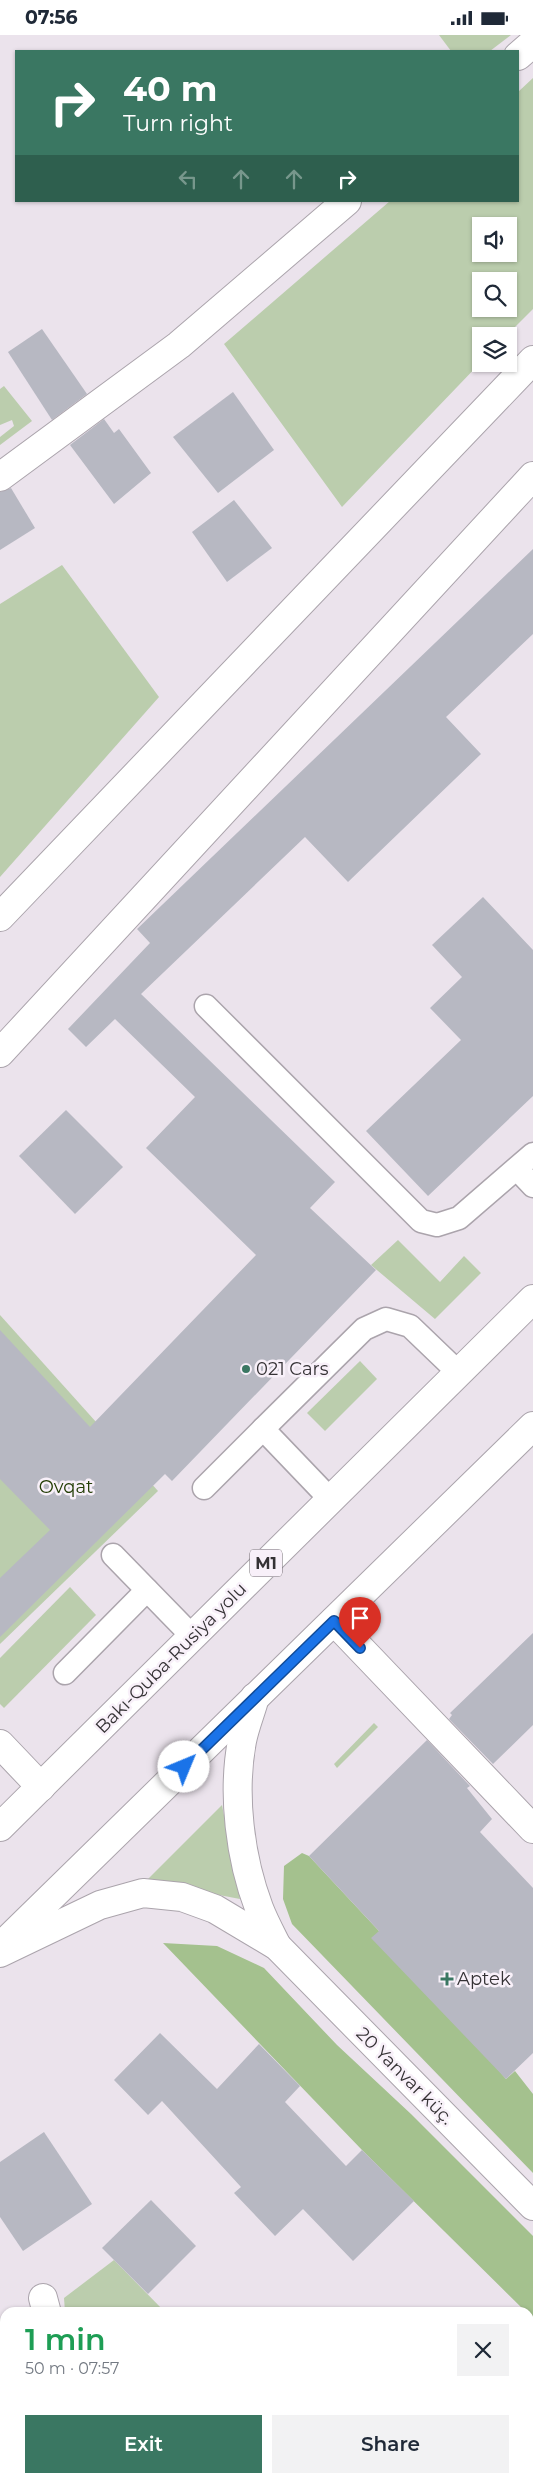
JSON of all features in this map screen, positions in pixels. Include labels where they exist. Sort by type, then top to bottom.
[{"type":"main road","points":[[519,55],[533,43]]},
{"type":"main road","points":[[0,477],[179,345],[346,202]]},
{"type":"main road","points":[[0,917],[533,360]]},
{"type":"main road","points":[[0,1053],[533,476]]},
{"type":"main road","name":"Bakı-Quba-Rusiya yolu","points":[[0,1827],[533,1299]]},
{"type":"main road","points":[[0,1947],[533,1426]]},
{"type":"main road","points":[[334,1621],[533,1829]]},
{"type":"main road","points":[[255,1697],[242,1740],[238,1771],[240,1824],[249,1875],[259,1908],[277,1946]]},
{"type":"main road","points":[[0,1744],[41,1787]]},
{"type":"main road","points":[[0,1953],[100,1905],[143,1893],[182,1897],[215,1909],[277,1946]]},
{"type":"main road","name":"20 Yanvar küç.","points":[[277,1946],[533,2206]]},
{"type":"lane","points":[[206,1006],[420,1221],[437,1225],[459,1218],[533,1154]]},
{"type":"lane","points":[[516,1169],[533,1186]]},
{"type":"lane","points":[[204,1488],[364,1329],[386,1319],[410,1326],[459,1373]]},
{"type":"lane","points":[[263,1429],[331,1500]]},
{"type":"lane","points":[[113,1555],[192,1636]]},
{"type":"lane","points":[[65,1673],[147,1590]]},
{"type":"green space","points":[[439,35],[511,35],[491,50],[450,50]]},
{"type":"green space","points":[[533,78],[533,309],[515,327],[472,327],[472,371],[342,507],[224,344],[389,202],[519,202],[519,91]]},
{"type":"green space","points":[[4,386],[32,421],[0,445],[0,437],[14,426],[12,420],[0,425],[0,389]]},
{"type":"green space","points":[[62,565],[159,697],[0,877],[0,604]]},
{"type":"green space","points":[[398,1240],[440,1282],[464,1256],[481,1273],[435,1319],[371,1265]]},
{"type":"green space","name":"Ovqat","points":[[0,1315],[158,1491],[0,1644]]},
{"type":"green space","points":[[360,1361],[377,1379],[325,1431],[307,1413]]},
{"type":"green space","points":[[70,1587],[96,1615],[4,1708],[0,1704],[0,1658]]},
{"type":"green space","points":[[374,1723],[378,1727],[337,1768],[334,1764]]},
{"type":"green space","points":[[222,1805],[240,1899],[146,1881]]},
{"type":"green space","points":[[302,1853],[309,1856],[379,1931],[506,2079],[515,2071],[533,2094],[533,2173],[292,1924],[283,1899],[284,1866]]},
{"type":"green space","points":[[163,1943],[217,1946],[264,1968],[337,2045],[411,2114],[533,2236],[533,2307],[521,2307],[362,2150]]},
{"type":"green space","points":[[114,2260],[160,2307],[65,2307],[64,2298]]},
{"type":"building","points":[[42,329],[87,394],[52,420],[8,352]]},
{"type":"building","points":[[233,392],[274,450],[218,493],[173,437]]},
{"type":"building","points":[[104,419],[114,433],[119,429],[151,473],[114,504],[70,445]]},
{"type":"building","points":[[11,488],[35,528],[0,550],[0,492]]},
{"type":"building","points":[[234,500],[272,548],[227,582],[192,532]]},
{"type":"building","points":[[533,549],[533,634],[446,717],[481,754],[348,882],[305,837],[141,994],[335,1182],[310,1208],[376,1270],[172,1481],[165,1474],[0,1637],[0,1578],[50,1530],[0,1479],[0,1330],[90,1427],[256,1255],[146,1148],[195,1097],[115,1019],[86,1047],[68,1029],[150,943],[137,929]]},
{"type":"building","points":[[483,897],[533,950],[533,1096],[428,1196],[366,1131],[461,1040],[430,1008],[462,977],[432,945]]},
{"type":"building","points":[[66,1110],[123,1167],[75,1214],[19,1156]]},
{"type":"building","points":[[533,1633],[533,1725],[493,1764],[449,1719],[452,1715],[450,1713]]},
{"type":"building","points":[[427,1740],[470,1786],[467,1788],[492,1819],[480,1832],[533,1888],[533,2053],[506,2079],[371,1938],[379,1931],[309,1856]]},
{"type":"building","points":[[160,2033],[217,2089],[259,2044],[300,2086],[285,2102],[346,2166],[362,2150],[414,2201],[353,2261],[303,2209],[275,2236],[234,2193],[241,2187],[162,2101],[148,2115],[114,2080]]},
{"type":"building","points":[[44,2132],[92,2204],[23,2251],[0,2217],[0,2162]]},
{"type":"building","points":[[151,2200],[196,2246],[148,2294],[102,2248]]},
{"type":"place","name":"021 Cars","points":[[246,1369]]},
{"type":"place","name":"Aptek","points":[[447,1979]]},
{"type":"route","points":[[184,1767],[334,1621],[360,1648]]}]
